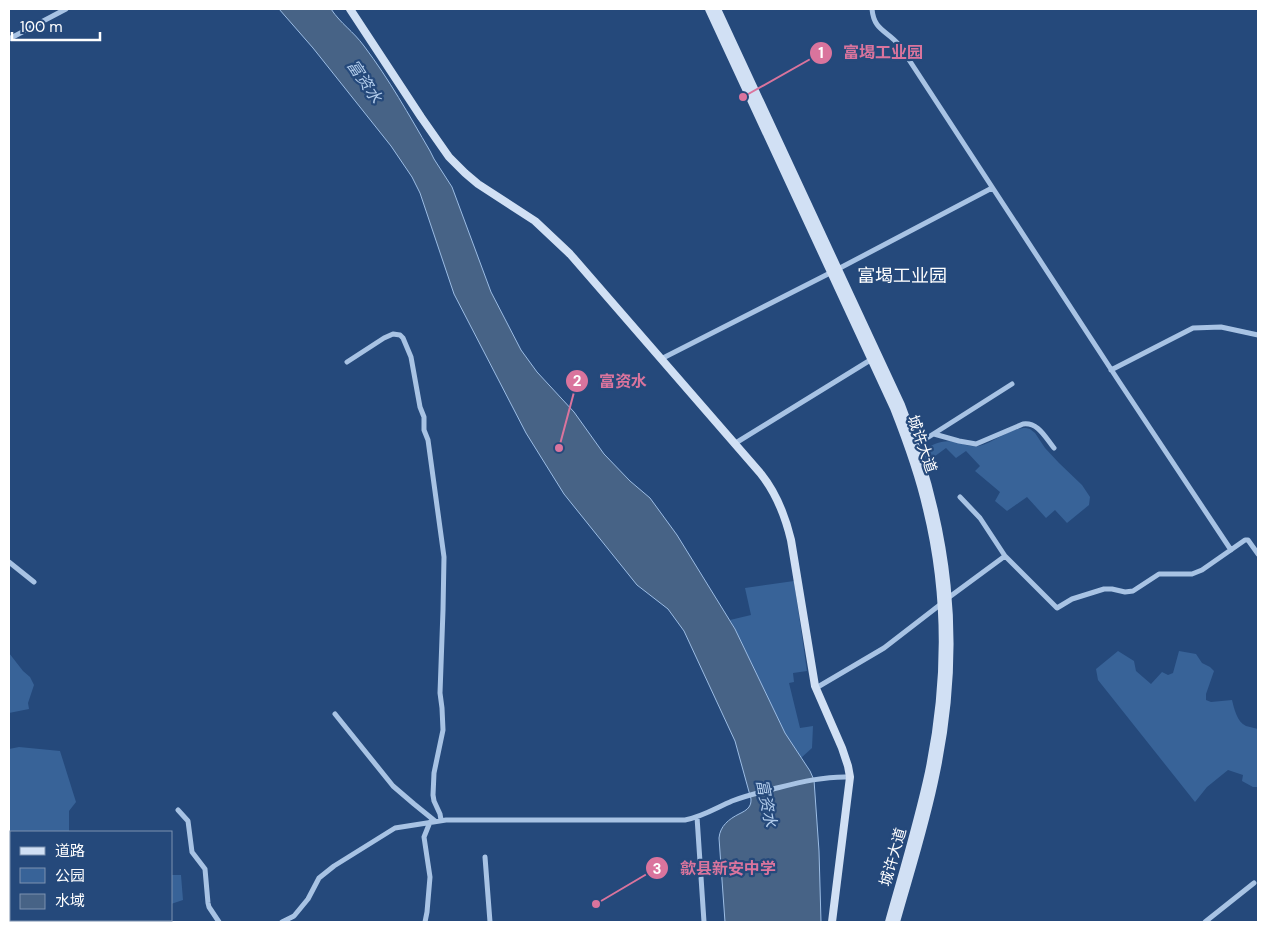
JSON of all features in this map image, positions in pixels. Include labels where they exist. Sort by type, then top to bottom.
[{"type":"main road","points":[[350,9],[421,117],[456,166],[478,184],[527,215],[583,268],[767,482],[778,499],[792,540],[812,674],[816,688],[842,748],[850,777],[832,922]]},
{"type":"main road","name":"城许大道","points":[[709,9],[901,405],[916,445],[938,527],[945,570],[950,631],[946,712],[941,749],[931,796],[896,922]]},
{"type":"main road","name":"城许大道","points":[[717,9],[835,270],[894,408],[917,471],[934,542],[941,604],[942,666],[940,703],[929,771],[889,922]]},
{"type":"street","points":[[9,39],[66,9]]},
{"type":"street","points":[[872,9],[876,25],[900,46],[1231,550]]},
{"type":"street","points":[[660,359],[992,188]]},
{"type":"street","points":[[1111,370],[1193,328],[1221,327],[1258,335]]},
{"type":"street","points":[[347,362],[393,334],[400,335],[403,338],[410,358],[420,408],[424,418],[424,430],[428,440],[432,465],[444,563],[440,693],[443,730],[434,774],[433,795],[440,814],[424,839],[430,877],[425,922]]},
{"type":"street","points":[[734,444],[872,359]]},
{"type":"street","points":[[916,445],[1012,384]]},
{"type":"street","points":[[934,434],[959,442],[976,444],[1028,423],[1035,426],[1054,448]]},
{"type":"street","points":[[960,497],[980,518],[1005,556],[1057,608],[1072,599],[1104,589],[1125,592],[1133,591],[1159,574],[1194,573],[1202,570],[1245,540],[1248,540],[1258,554]]},
{"type":"street","points":[[948,598],[1005,556]]},
{"type":"street","points":[[9,562],[34,582]]},
{"type":"street","points":[[816,688],[884,648],[941,604]]},
{"type":"street","points":[[335,714],[393,786],[435,821]]},
{"type":"street","points":[[282,922],[294,916],[308,899],[319,878],[334,866],[395,828],[435,821],[552,819],[685,820],[697,817],[747,796],[815,779],[837,776],[850,777]]},
{"type":"street","points":[[178,810],[188,822],[192,852],[205,869],[209,907],[219,922]]},
{"type":"street","points":[[697,817],[704,922]]},
{"type":"street","points":[[485,856],[490,922]]},
{"type":"street","points":[[1205,922],[1254,883]]},
{"type":"green space","points":[[1026,428],[1035,433],[1045,448],[1082,485],[1090,497],[1089,505],[1067,523],[1055,510],[1046,518],[1027,497],[1007,511],[995,501],[1000,492],[975,471],[980,466],[966,451],[956,458],[946,448],[927,462],[923,451],[936,443],[945,441],[979,446],[1014,430]]},
{"type":"green space","points":[[794,581],[807,671],[793,673],[794,682],[789,683],[800,728],[813,726],[812,748],[801,758],[785,733],[730,620],[751,615],[745,588]]},
{"type":"green space","points":[[1118,651],[1134,661],[1136,671],[1151,684],[1162,672],[1168,675],[1173,673],[1179,651],[1196,654],[1202,663],[1210,667],[1214,671],[1206,694],[1206,700],[1211,702],[1232,700],[1240,721],[1246,726],[1258,729],[1258,787],[1253,787],[1242,781],[1243,775],[1228,770],[1207,787],[1195,802],[1098,680],[1096,669]]},
{"type":"green space","points":[[9,653],[30,677],[34,685],[28,703],[29,709],[9,713]]},
{"type":"green space","points":[[19,747],[60,751],[76,802],[69,811],[69,831],[10,831],[9,854],[9,749]]},
{"type":"green space","points":[[172,875],[181,875],[183,900],[172,904]]},
{"type":"green space","points":[[18,921],[100,921],[100,922]]},
{"type":"water","points":[[279,9],[331,9],[364,46],[390,84],[452,187],[491,292],[521,350],[537,372],[574,412],[604,454],[630,481],[650,498],[677,535],[735,629],[785,733],[814,780],[821,922],[725,922],[719,838],[723,826],[735,816],[745,811],[751,804],[751,799],[735,741],[684,631],[668,609],[637,585],[564,494],[526,433],[454,294],[420,193],[412,177],[391,146],[313,48]]},
{"type":"place","name":"富堨工业园","points":[[743,97]]},
{"type":"place","name":"富资水","points":[[559,448]]},
{"type":"place","name":"歙县新安中学","points":[[596,904]]},
{"type":"district","name":"富堨工业园","points":[[902,276]]}]
